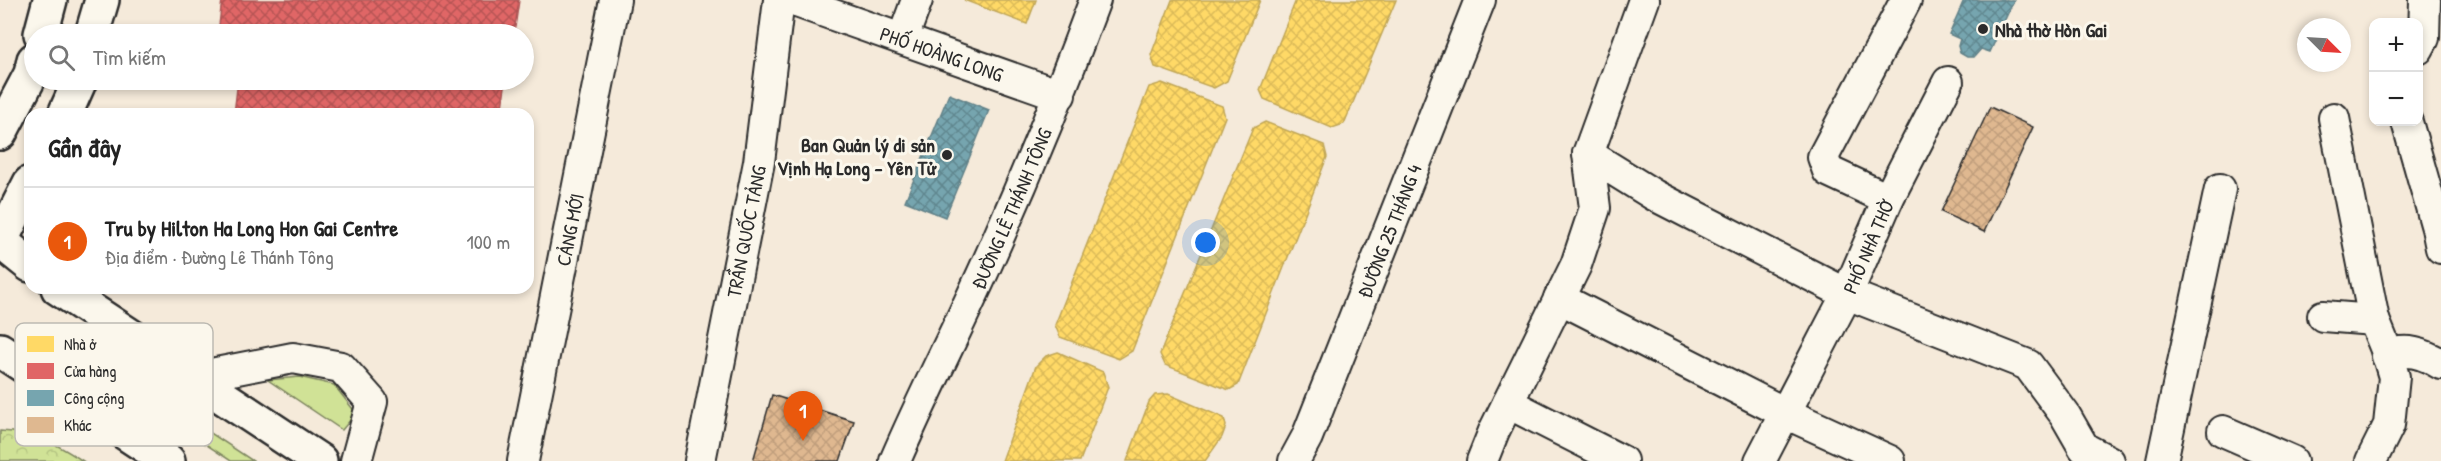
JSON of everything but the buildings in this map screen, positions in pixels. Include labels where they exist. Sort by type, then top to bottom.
[{"type":"main road","points":[[44,24],[50,0]]},
{"type":"main road","points":[[95,24],[102,0]]},
{"type":"main road","points":[[0,133],[24,87]]},
{"type":"main road","points":[[67,108],[75,90]]},
{"type":"main road","points":[[24,195],[0,242],[24,261]]},
{"type":"main road","points":[[67,294],[112,323]]},
{"type":"main road","points":[[0,350],[15,360]]},
{"type":"main road","points":[[213,389],[320,461]]},
{"type":"main road","points":[[145,446],[168,461]]},
{"type":"street","name":"CẢNG MỚI","points":[[523,461],[615,0]]},
{"type":"street","name":"TRẦN QUỐC TẢNG","points":[[700,461],[759,162],[779,0]]},
{"type":"street","name":"PHỐ HOÀNG LONG","points":[[791,0],[1060,95]]},
{"type":"street","points":[[903,38],[917,0]]},
{"type":"street","name":"ĐƯỜNG LÊ THÁNH TÔNG","points":[[895,461],[915,413],[993,251],[1060,95],[1095,0]]},
{"type":"street","name":"ĐƯỜNG 25 THÁNG 4","points":[[1294,461],[1307,437],[1480,0]]},
{"type":"street","points":[[1482,461],[1576,265],[1596,208],[1588,154],[1644,0]]},
{"type":"street","name":"PHỐ NHÀ THỜ","points":[[1760,461],[1848,294],[1888,200],[1828,171],[1823,157],[1906,0]]},
{"type":"street","points":[[2423,40],[2425,0]]},
{"type":"street","points":[[1888,200],[1948,82]]},
{"type":"street","points":[[2334,118],[2374,320],[2394,377],[2389,425],[2372,461]]},
{"type":"street","points":[[2408,126],[2441,248]]},
{"type":"street","points":[[1588,154],[1654,195],[1848,294],[2028,365],[2065,415],[2084,448],[2109,461]]},
{"type":"street","points":[[2162,461],[2220,189]]},
{"type":"street","points":[[1559,298],[1785,413],[1890,461]]},
{"type":"street","points":[[2323,316],[2374,320]]},
{"type":"street","points":[[2387,356],[2398,351],[2424,354],[2441,364]]},
{"type":"street","points":[[213,374],[293,358],[341,367],[372,402],[356,461]]},
{"type":"street","points":[[1508,403],[1622,461]]},
{"type":"street","name":"ĐƯỜNG LÊ THÁNH TÔNG","points":[[906,461],[915,413]]},
{"type":"street","points":[[2223,431],[2292,461]]},
{"type":"green space","points":[[299,377],[334,385],[356,413],[342,430],[268,380]]},
{"type":"green space","points":[[0,431],[15,433],[15,446],[58,446],[83,461],[0,461]]},
{"type":"green space","points":[[213,435],[253,461],[231,461],[208,446],[213,446]]},
{"type":"place","name":"Nhà thờ Hòn Gai","points":[[1983,29]]},
{"type":"place","name":"Ban Quản lý di sản Vịnh Hạ Long - Yên Tử","points":[[947,155]]},
{"type":"place","name":"Tru by Hilton Ha Long Hon Gai Centre","points":[[803,441]]}]
